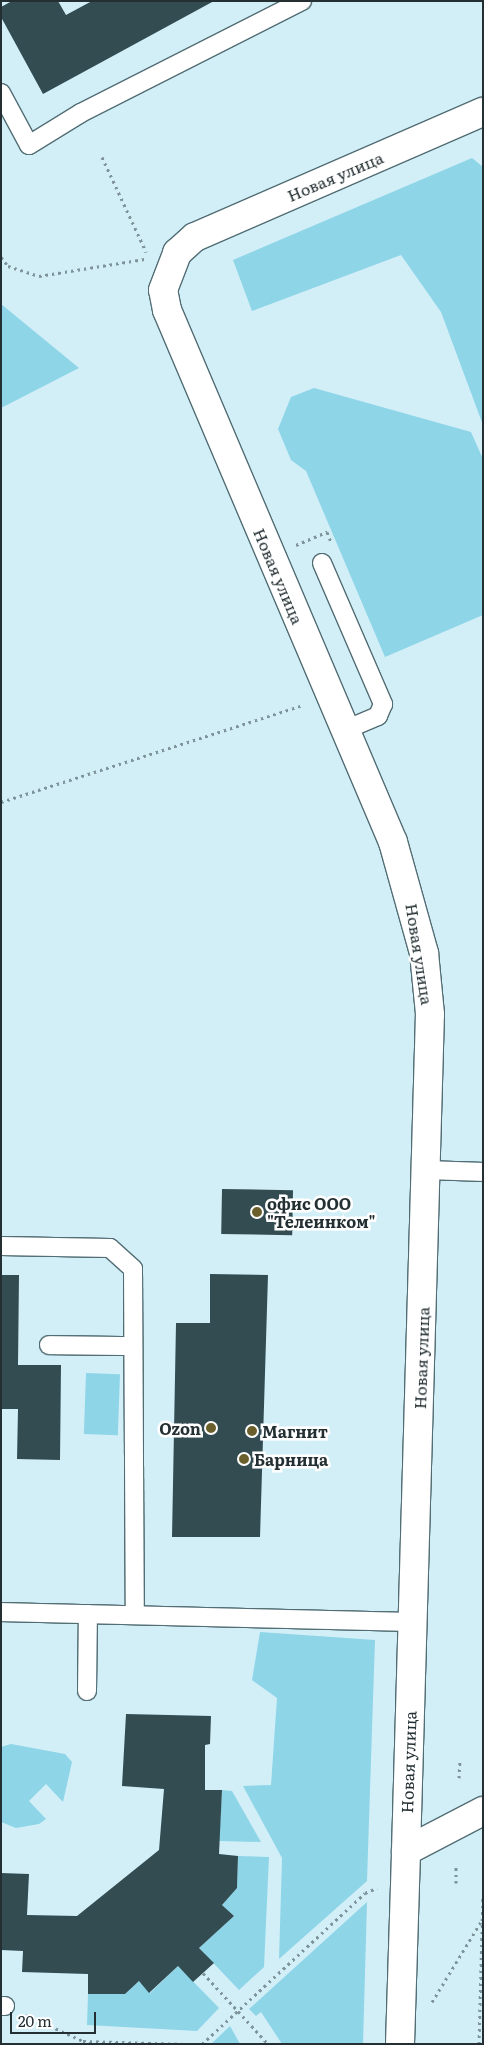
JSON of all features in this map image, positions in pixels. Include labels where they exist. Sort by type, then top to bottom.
[{"type":"street","name":"Новая улица","points":[[400,2044],[430,1014],[424,953],[393,842],[167,310],[163,290],[167,273],[177,253],[195,237],[483,112]]},
{"type":"street","points":[[406,1852],[483,1810]]},
{"type":"lane","points":[[1,93],[29,145],[81,113],[302,1]]},
{"type":"lane","points":[[322,563],[383,704],[378,716],[345,730]]},
{"type":"lane","points":[[426,1170],[483,1172]]},
{"type":"lane","points":[[1,1246],[110,1248],[133,1269],[135,1615]]},
{"type":"lane","points":[[48,1345],[133,1346]]},
{"type":"lane","points":[[1,1612],[413,1622]]},
{"type":"lane","points":[[87,1691],[88,1614]]},
{"type":"path","points":[[1,257],[8,266],[39,276],[149,258],[102,157]]},
{"type":"path","points":[[286,550],[327,532]]},
{"type":"path","points":[[1,802],[330,696]]},
{"type":"path","points":[[459,1778],[460,1759]]},
{"type":"path","points":[[456,1866],[456,1883]]},
{"type":"path","points":[[202,2044],[365,1893],[380,1887]]},
{"type":"path","points":[[479,2044],[483,1895]]},
{"type":"path","points":[[432,2002],[482,1920]]},
{"type":"path","points":[[203,1973],[268,2044]]},
{"type":"path","points":[[3,2006],[83,2041],[185,2044]]},
{"type":"shaded area","points":[[472,158],[483,167],[483,425],[441,312],[401,255],[252,311],[233,260]]},
{"type":"shaded area","points":[[1,304],[79,368],[1,408]]},
{"type":"shaded area","points":[[314,388],[471,432],[483,459],[483,615],[385,657],[306,471],[291,460],[278,429],[291,397]]},
{"type":"shaded area","points":[[86,1373],[120,1374],[118,1435],[84,1434]]},
{"type":"shaded area","points":[[260,1632],[375,1640],[367,1881],[279,1959],[282,1858],[243,1786],[271,1785],[277,1698],[252,1680]]},
{"type":"shaded area","points":[[11,1744],[65,1754],[72,1762],[63,1802],[46,1784],[29,1801],[46,1819],[39,1824],[16,1828],[1,1822],[1,1747]]},
{"type":"shaded area","points":[[222,1790],[232,1791],[261,1842],[219,1841]]},
{"type":"shaded area","points":[[238,1856],[269,1857],[264,1967],[239,1990],[199,1948],[234,1916],[222,1905],[237,1887]]},
{"type":"shaded area","points":[[367,1902],[363,2044],[282,2044],[261,2012],[256,2016],[249,2009]]},
{"type":"shaded area","points":[[178,1966],[219,2008],[197,2031],[87,2025],[88,1994],[125,1994],[139,1981],[150,1993]]},
{"type":"shaded area","points":[[230,2026],[240,2044],[211,2044]]},
{"type":"building","points":[[12,1],[58,1],[66,15],[92,1],[214,1],[43,94],[1,17],[1,7]]},
{"type":"building","name":"офис ООО \"Телеинком\"","points":[[222,1189],[293,1190],[292,1235],[221,1234]]},
{"type":"building","points":[[210,1274],[268,1275],[260,1537],[172,1537],[176,1323],[210,1323]]},
{"type":"building","points":[[1,1275],[19,1275],[18,1365],[61,1365],[60,1460],[17,1459],[18,1409],[1,1409]]},
{"type":"building","points":[[126,1714],[211,1716],[210,1744],[205,1745],[205,1790],[222,1790],[219,1854],[238,1856],[237,1888],[222,1905],[234,1916],[199,1948],[214,1963],[193,1982],[178,1966],[149,1993],[139,1981],[125,1994],[88,1994],[88,1974],[22,1972],[23,1951],[1,1950],[1,1873],[29,1874],[27,1915],[77,1916],[159,1850],[164,1789],[122,1786]]},
{"type":"place","name":"офис ООО \"Телеинком\"","points":[[257,1212]]},
{"type":"place","name":"Ozon","points":[[211,1428]]},
{"type":"place","name":"Магнит","points":[[252,1431]]},
{"type":"place","name":"Барница","points":[[244,1459]]}]
